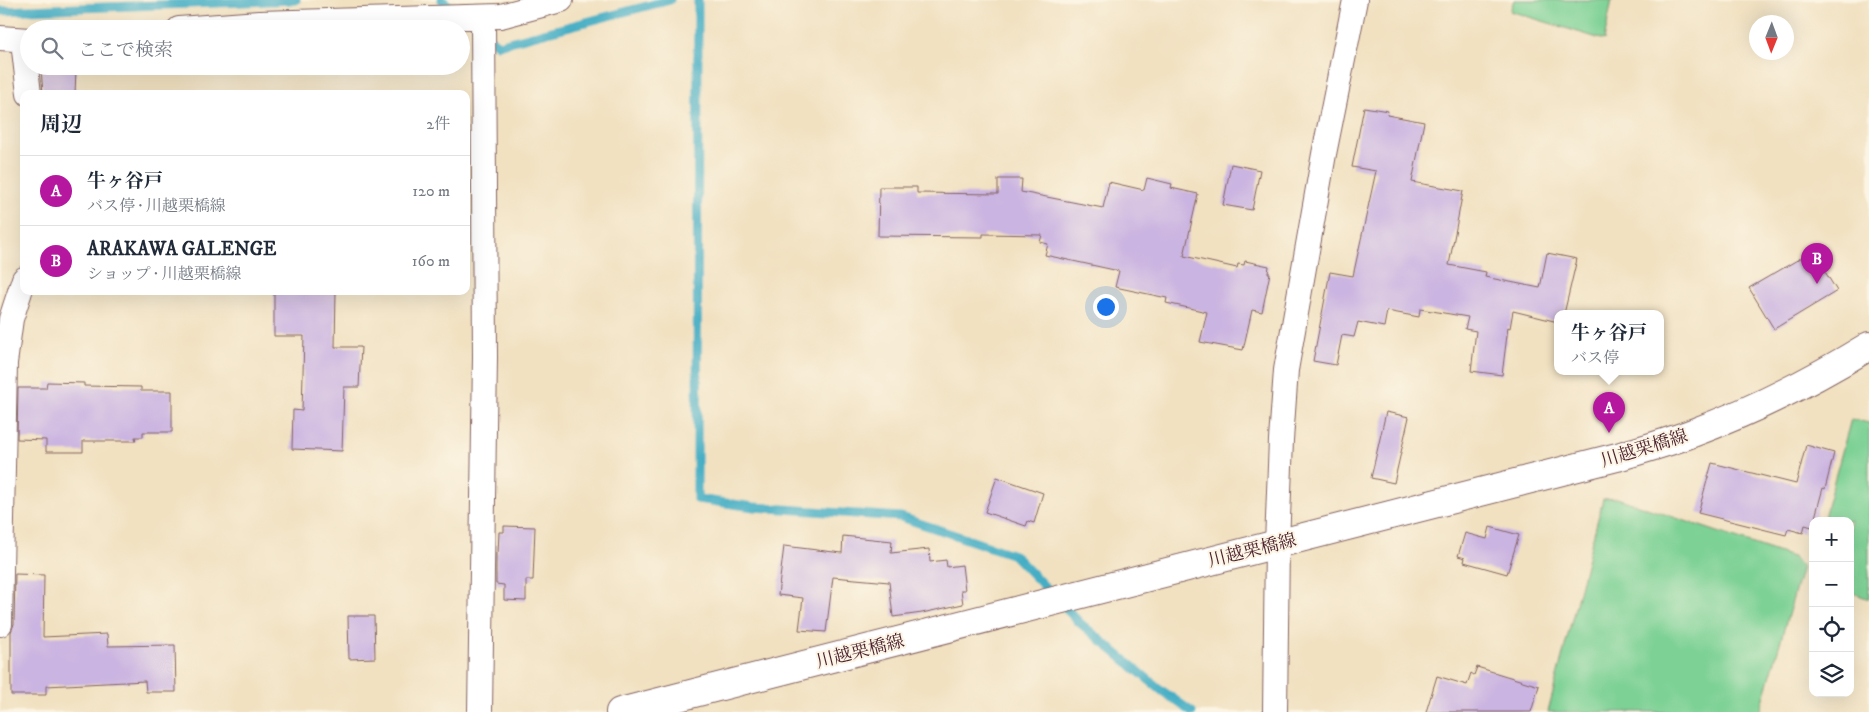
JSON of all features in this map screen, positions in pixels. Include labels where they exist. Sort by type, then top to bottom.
[{"type":"main road","name":"川越栗橋線","points":[[620,712],[1617,458],[1690,435],[1759,405],[1827,372],[1869,346]]},
{"type":"street","points":[[376,20],[483,18],[501,16],[561,0]]},
{"type":"street","points":[[1276,712],[1277,544],[1286,370],[1324,154],[1355,0]]},
{"type":"street","points":[[480,712],[485,357],[483,18]]},
{"type":"street","points":[[0,38],[20,40]]},
{"type":"street","points":[[28,75],[29,90]]},
{"type":"street","points":[[0,624],[6,319],[20,288]]},
{"type":"green space","points":[[1514,0],[1612,0],[1604,40],[1510,11]]},
{"type":"green space","points":[[1851,419],[1869,423],[1869,599],[1854,593],[1854,517],[1824,517]]},
{"type":"green space","points":[[1617,498],[1795,558],[1802,567],[1760,712],[1548,712],[1603,499]]},
{"type":"building","points":[[42,75],[76,75],[75,90],[43,90]]},
{"type":"building","points":[[1364,107],[1388,111],[1387,115],[1424,122],[1412,182],[1463,191],[1449,265],[1486,272],[1485,277],[1540,288],[1547,253],[1577,259],[1565,310],[1554,310],[1554,321],[1513,311],[1510,328],[1508,327],[1502,375],[1471,371],[1476,331],[1465,329],[1468,317],[1420,309],[1419,317],[1387,311],[1384,327],[1358,322],[1354,337],[1342,335],[1336,365],[1313,361],[1330,272],[1353,276],[1376,171],[1352,167]]},
{"type":"building","points":[[1231,164],[1260,170],[1252,210],[1223,205]]},
{"type":"building","points":[[1147,178],[1172,184],[1171,188],[1198,194],[1184,256],[1237,268],[1238,264],[1244,265],[1245,261],[1269,266],[1268,273],[1270,273],[1262,312],[1252,310],[1243,350],[1200,342],[1207,312],[1166,303],[1167,298],[1115,287],[1119,271],[1045,255],[1048,244],[1040,242],[1042,235],[983,234],[983,237],[878,236],[879,187],[917,187],[917,193],[998,194],[998,179],[1022,179],[1021,192],[1103,208],[1109,182],[1144,190]]},
{"type":"building","points":[[1806,255],[1815,271],[1822,267],[1837,291],[1774,329],[1749,288]]},
{"type":"building","points":[[274,295],[336,295],[335,347],[361,347],[359,387],[344,387],[342,451],[292,449],[293,410],[302,411],[304,336],[274,336]]},
{"type":"building","points":[[47,382],[84,383],[84,386],[141,387],[141,391],[172,391],[172,432],[143,432],[143,437],[135,437],[136,441],[83,441],[83,452],[46,452],[46,440],[17,439],[18,388],[46,388]]},
{"type":"building","points":[[1386,412],[1409,417],[1394,483],[1371,478]]},
{"type":"building","points":[[1806,445],[1834,453],[1825,489],[1823,488],[1815,517],[1809,517],[1809,526],[1805,525],[1803,533],[1788,529],[1786,535],[1698,513],[1712,463],[1796,484]]},
{"type":"building","points":[[997,477],[1043,493],[1034,523],[1028,521],[1026,526],[985,512]]},
{"type":"building","points":[[504,526],[535,527],[533,580],[526,580],[526,601],[504,600],[504,585],[496,584],[496,552],[498,553],[499,532],[504,532]]},
{"type":"building","points":[[1490,527],[1519,535],[1507,574],[1464,562],[1465,558],[1458,556],[1465,533],[1487,539]]},
{"type":"building","points":[[843,536],[892,541],[891,553],[929,549],[930,562],[946,560],[947,567],[962,565],[965,590],[961,590],[963,604],[893,617],[889,582],[833,577],[826,632],[799,630],[803,598],[778,595],[784,546],[842,553]]},
{"type":"building","points":[[15,574],[44,575],[43,637],[107,634],[108,646],[175,645],[176,692],[146,692],[145,681],[46,686],[46,695],[11,695],[11,632],[14,624]]},
{"type":"building","points":[[348,616],[374,616],[375,658],[349,659]]},
{"type":"building","points":[[1477,667],[1539,686],[1531,712],[1426,712],[1437,676],[1467,685],[1471,673],[1474,675]]},
{"type":"waterway","points":[[0,11],[296,0]]},
{"type":"waterway","points":[[442,0],[457,12]]},
{"type":"waterway","points":[[487,36],[498,45],[670,0]]},
{"type":"waterway","points":[[698,0],[697,499],[754,507],[901,517],[1014,555],[1080,623],[1161,690],[1192,712]]},
{"type":"place","name":"ARAKAWA GALENGE","points":[[1817,284]]},
{"type":"place","name":"牛ヶ谷戸","points":[[1609,433]]}]
